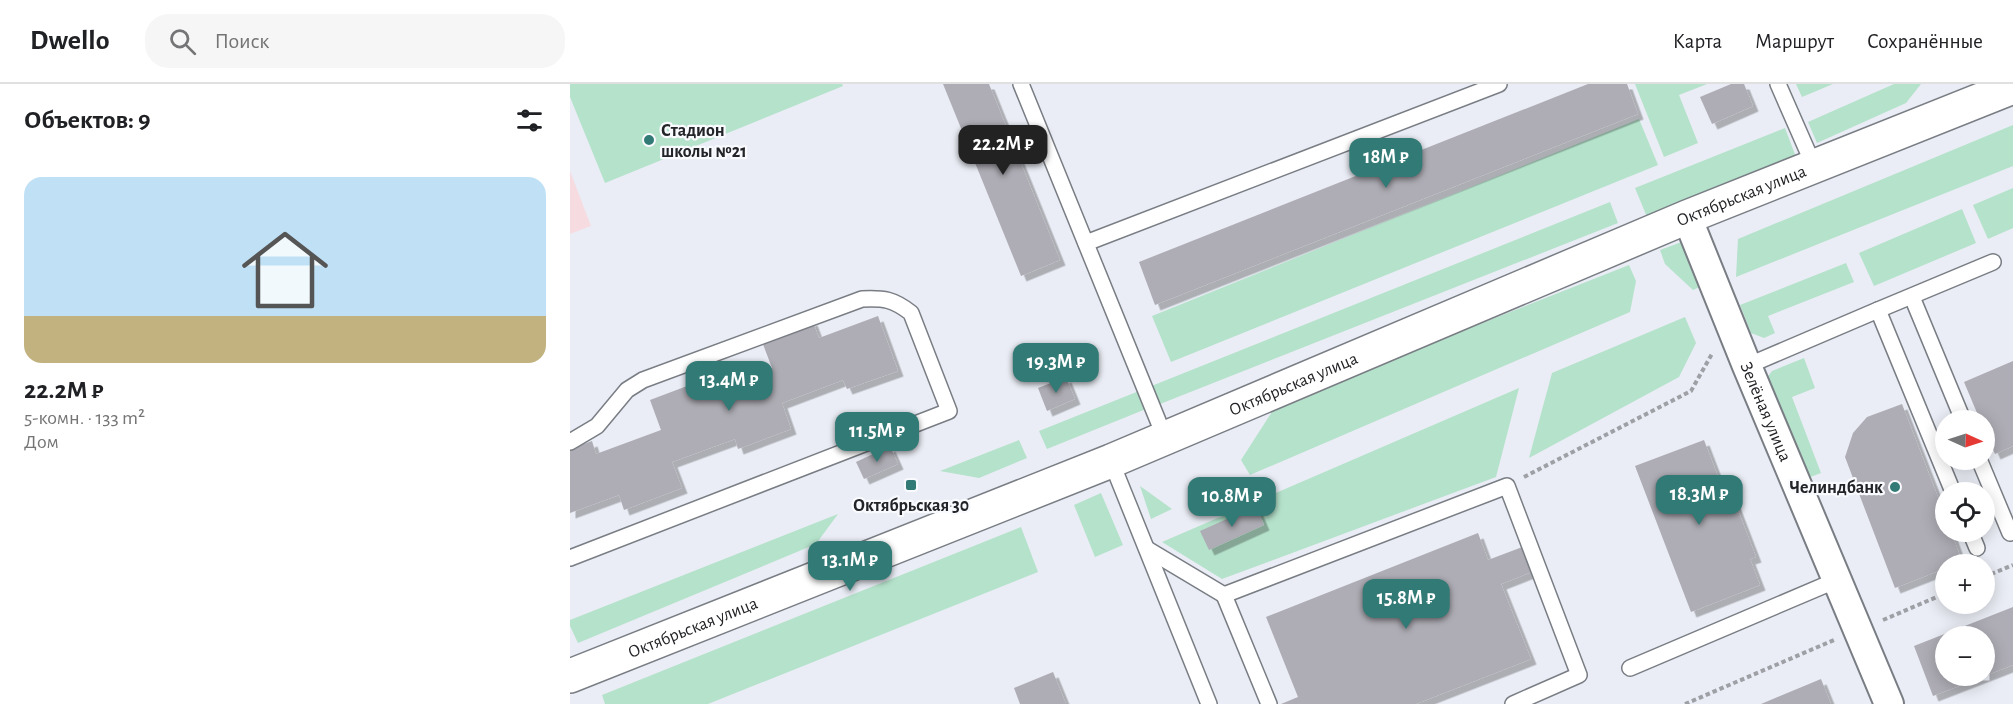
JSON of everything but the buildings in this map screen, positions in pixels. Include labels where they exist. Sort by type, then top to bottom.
[{"type":"street","name":"Октябрьская улица","points":[[570,676],[1111,461],[1687,216],[2013,87]]},
{"type":"street","name":"Зелёная улица","points":[[1687,216],[1747,366],[1889,704]]},
{"type":"lane","points":[[1021,84],[1165,438]]},
{"type":"lane","points":[[1086,243],[1499,84]]},
{"type":"lane","points":[[1778,84],[1814,166]]},
{"type":"lane","points":[[1747,366],[1993,262]]},
{"type":"lane","points":[[1912,297],[1959,410]]},
{"type":"lane","points":[[570,442],[597,426],[627,390],[643,380],[862,299],[880,298],[898,303],[911,313],[949,411],[570,558]]},
{"type":"lane","points":[[1878,310],[1949,482]]},
{"type":"lane","points":[[1111,461],[1209,704]]},
{"type":"lane","points":[[1984,470],[2010,533]]},
{"type":"lane","points":[[1224,595],[1507,486],[1579,675],[1513,704]]},
{"type":"lane","points":[[1975,542],[1977,548]]},
{"type":"lane","points":[[1147,549],[1224,595],[1269,704]]},
{"type":"lane","points":[[1630,668],[1837,580]]},
{"type":"path","points":[[1507,486],[1691,391],[1713,352]]},
{"type":"path","points":[[1995,572],[2013,565]]},
{"type":"path","points":[[1684,704],[1935,598]]},
{"type":"shaded area","points":[[570,171],[591,226],[570,234]]},
{"type":"green space","name":"Стадион школы №21","points":[[570,84],[842,84],[843,86],[605,183],[570,97]]},
{"type":"green space","points":[[1635,84],[1707,84],[1679,95],[1698,143],[1664,157]]},
{"type":"green space","points":[[1796,84],[1833,84],[1802,97]]},
{"type":"green space","points":[[1894,84],[1921,84],[1906,103],[1817,143],[1808,122]]},
{"type":"green space","points":[[1639,119],[1658,165],[1171,362],[1152,316]]},
{"type":"green space","points":[[2013,125],[2013,166],[1736,277],[1738,239]]},
{"type":"green space","points":[[1785,128],[1796,157],[1647,217],[1635,188]]},
{"type":"green space","points":[[2013,188],[2013,228],[1988,239],[1973,205]]},
{"type":"green space","points":[[1610,202],[1618,223],[1155,406],[1149,387]]},
{"type":"green space","points":[[1962,209],[1976,243],[1874,286],[1859,253]]},
{"type":"green space","points":[[1687,240],[1704,285],[1693,290],[1665,264],[1660,250]]},
{"type":"green space","points":[[1846,263],[1854,282],[1768,316],[1775,333],[1764,338],[1751,333],[1740,305]]},
{"type":"green space","points":[[1629,265],[1636,281],[1630,312],[1250,475],[1241,460],[1277,404]]},
{"type":"green space","points":[[1685,317],[1696,343],[1679,377],[1529,458],[1552,373]]},
{"type":"green space","points":[[1804,358],[1815,388],[1792,397],[1821,473],[1805,479],[1766,379],[1772,371]]},
{"type":"green space","points":[[1519,388],[1496,477],[1222,579],[1162,542]]},
{"type":"green space","points":[[1139,391],[1146,409],[1047,449],[1039,431]]},
{"type":"green space","points":[[1019,440],[1027,458],[979,478],[940,471]]},
{"type":"green space","points":[[1140,486],[1172,509],[1151,519]]},
{"type":"green space","points":[[1101,493],[1123,545],[1095,557],[1074,505]]},
{"type":"green space","points":[[838,514],[816,544],[578,643],[570,626],[570,620]]},
{"type":"green space","points":[[1021,527],[1038,572],[708,704],[605,704],[602,695]]},
{"type":"place","name":"Стадион школы №21","points":[[649,140]]},
{"type":"place","name":"Октябрьская 30","points":[[911,485]]},
{"type":"place","name":"Челиндбанк","points":[[1895,487]]}]
